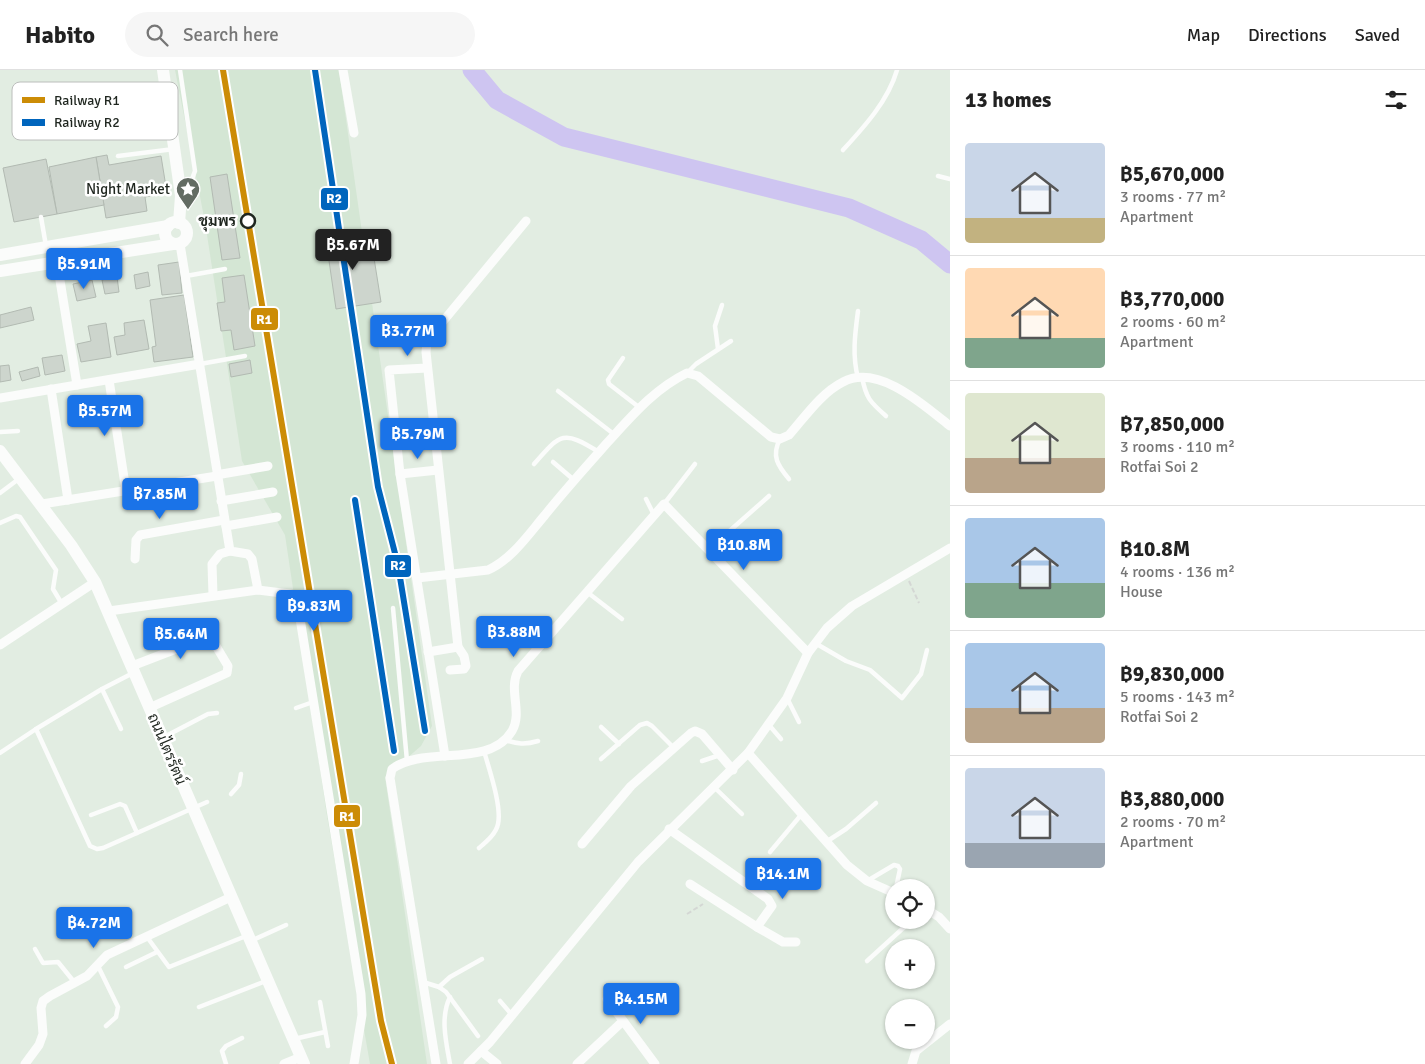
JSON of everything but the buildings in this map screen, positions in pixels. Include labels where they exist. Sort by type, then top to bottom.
[{"type":"main road","points":[[174,140],[182,196],[173,224],[165,236],[176,244]]},
{"type":"main road","points":[[0,255],[173,224],[184,225],[187,232],[186,239],[176,244],[0,271]]},
{"type":"main road","points":[[50,247],[57,262]]},
{"type":"main road","name":"ถนนไตรรัตน์","points":[[0,451],[72,545],[95,582],[303,1060]]},
{"type":"street","points":[[343,70],[354,133]]},
{"type":"street","points":[[450,670],[464,669],[466,666],[464,656],[458,647],[449,573],[427,368],[427,343],[526,221]]},
{"type":"street","points":[[176,244],[186,276],[216,476],[230,551]]},
{"type":"street","points":[[57,262],[77,385]]},
{"type":"street","points":[[0,398],[200,364]]},
{"type":"street","points":[[427,368],[390,370],[400,474],[445,756]]},
{"type":"street","points":[[417,578],[488,570],[497,566],[519,545],[574,480],[640,408],[657,392],[687,373],[698,376],[771,438],[780,439],[789,435],[830,390],[844,380],[860,377],[882,381],[912,396],[950,426]]},
{"type":"street","points":[[109,380],[126,491]]},
{"type":"street","points":[[51,389],[68,500]]},
{"type":"street","points":[[42,504],[268,466]]},
{"type":"street","points":[[400,474],[438,470]]},
{"type":"street","points":[[221,500],[273,492]]},
{"type":"street","points":[[436,1064],[390,778],[392,769],[400,763],[407,761],[484,750],[505,740],[516,725],[517,717],[513,685],[515,677],[664,504],[808,653]]},
{"type":"street","points":[[135,558],[136,540],[140,535],[277,517]]},
{"type":"street","points":[[468,1064],[512,1016],[610,894],[669,829],[715,788],[748,753],[787,698],[808,653],[827,628],[852,606],[906,572],[950,548]]},
{"type":"street","points":[[213,595],[212,564],[220,554],[230,551],[248,554],[252,559],[258,590]]},
{"type":"street","points":[[0,646],[95,582]]},
{"type":"street","points":[[109,611],[258,590],[290,594],[297,600],[361,994],[362,1015],[354,1064]]},
{"type":"street","points":[[133,669],[210,636],[228,666],[227,673],[149,708]]},
{"type":"street","points":[[428,652],[458,647]]},
{"type":"street","points":[[582,844],[631,786],[673,748],[695,732],[702,734],[733,770]]},
{"type":"street","points":[[748,753],[847,866],[868,881],[885,889]]},
{"type":"street","points":[[669,829],[771,902],[772,906],[757,926]]},
{"type":"street","points":[[690,884],[783,942],[796,942]]},
{"type":"street","points":[[25,1064],[44,1034],[40,1008],[43,1001],[76,984],[98,966],[107,955],[231,897]]},
{"type":"street","points":[[935,914],[949,926]]},
{"type":"street","points":[[607,1000],[656,1064]]},
{"type":"street","points":[[577,1064],[623,1021]]},
{"type":"street","points":[[912,1064],[916,1051],[950,1024]]},
{"type":"street","points":[[481,1051],[497,1064]]},
{"type":"street","points":[[284,1064],[303,1060]]},
{"type":"lane","points":[[180,70],[195,171],[192,179],[180,187]]},
{"type":"lane","points":[[843,150],[864,127],[882,101],[897,70]]},
{"type":"lane","points":[[118,156],[175,148]]},
{"type":"lane","points":[[938,176],[950,179]]},
{"type":"lane","points":[[41,216],[50,247]]},
{"type":"lane","points":[[186,276],[225,269]]},
{"type":"lane","points":[[718,349],[714,326],[722,305]]},
{"type":"lane","points":[[858,311],[854,341],[855,364],[865,394],[871,403],[886,416]]},
{"type":"lane","points":[[687,373],[718,349],[732,341]]},
{"type":"lane","points":[[200,364],[245,356]]},
{"type":"lane","points":[[623,358],[608,380],[610,384],[640,408]]},
{"type":"lane","points":[[558,392],[614,435]]},
{"type":"lane","points":[[0,432],[18,431]]},
{"type":"lane","points":[[534,464],[550,445],[558,439],[568,437],[576,438],[599,452]]},
{"type":"lane","points":[[780,439],[776,446],[778,467],[789,479]]},
{"type":"lane","points":[[553,462],[574,480]]},
{"type":"lane","points":[[664,504],[695,464]]},
{"type":"lane","points":[[0,492],[22,478]]},
{"type":"lane","points":[[707,550],[769,496]]},
{"type":"lane","points":[[646,498],[654,515]]},
{"type":"lane","points":[[0,523],[16,516],[20,517],[56,570],[53,590],[62,604]]},
{"type":"lane","points":[[587,592],[622,620]]},
{"type":"lane","points":[[393,608],[407,761]]},
{"type":"lane","points":[[519,627],[525,644],[538,648]]},
{"type":"lane","points":[[815,643],[846,661],[870,670],[902,698],[921,674],[927,650]]},
{"type":"lane","points":[[0,753],[133,669]]},
{"type":"lane","points":[[102,689],[121,728]]},
{"type":"lane","points":[[787,698],[799,722]]},
{"type":"lane","points":[[296,708],[313,702]]},
{"type":"lane","points":[[162,738],[208,714],[217,713]]},
{"type":"lane","points":[[601,759],[640,725],[647,723],[673,748]]},
{"type":"lane","points":[[769,725],[781,739]]},
{"type":"lane","points":[[601,727],[619,744]]},
{"type":"lane","points":[[36,729],[90,846],[94,848],[103,848],[207,802]]},
{"type":"lane","points":[[505,740],[526,744],[538,741]]},
{"type":"lane","points":[[479,848],[489,841],[498,824],[495,789],[484,750]]},
{"type":"lane","points":[[702,761],[720,755]]},
{"type":"lane","points":[[231,794],[239,785],[241,774]]},
{"type":"lane","points":[[715,788],[742,814]]},
{"type":"lane","points":[[826,842],[846,829],[876,802]]},
{"type":"lane","points":[[91,815],[120,804],[125,806],[137,833]]},
{"type":"lane","points":[[770,852],[801,815]]},
{"type":"lane","points":[[868,881],[894,865],[900,869],[898,879]]},
{"type":"lane","points":[[147,937],[169,968],[286,925]]},
{"type":"lane","points":[[867,962],[902,929]]},
{"type":"lane","points":[[34,949],[43,963],[58,962],[76,984]]},
{"type":"lane","points":[[126,967],[157,952]]},
{"type":"lane","points":[[439,987],[450,977],[482,959]]},
{"type":"lane","points":[[98,966],[118,1007],[116,1017],[106,1026]]},
{"type":"lane","points":[[199,1007],[268,981]]},
{"type":"lane","points":[[423,982],[439,987],[450,997],[478,1036]]},
{"type":"lane","points":[[450,997],[444,1009],[450,1064]]},
{"type":"lane","points":[[500,1001],[512,1016]]},
{"type":"lane","points":[[320,1002],[328,1046]]},
{"type":"lane","points":[[294,1040],[324,1032]]},
{"type":"lane","points":[[226,1064],[222,1051],[226,1046],[242,1038]]},
{"type":"path","points":[[906,572],[919,603]]},
{"type":"shaded area","points":[[175,70],[339,70],[432,726],[421,746],[385,777],[427,1064],[370,1064],[327,816],[285,535],[242,461],[205,222]]},
{"type":"waterway","points":[[472,70],[497,100],[564,137],[849,208],[921,240],[950,264]]},
{"type":"rail line","name":"R1","points":[[223,70],[381,1021],[392,1064]]},
{"type":"rail line","name":"R2","points":[[315,70],[378,487],[398,565],[425,731]]},
{"type":"rail line","name":"R2","points":[[355,500],[394,751]]},
{"type":"place","name":"Night Market","points":[[188,210]]},
{"type":"place","name":"ชุมพร","points":[[248,221]]}]
